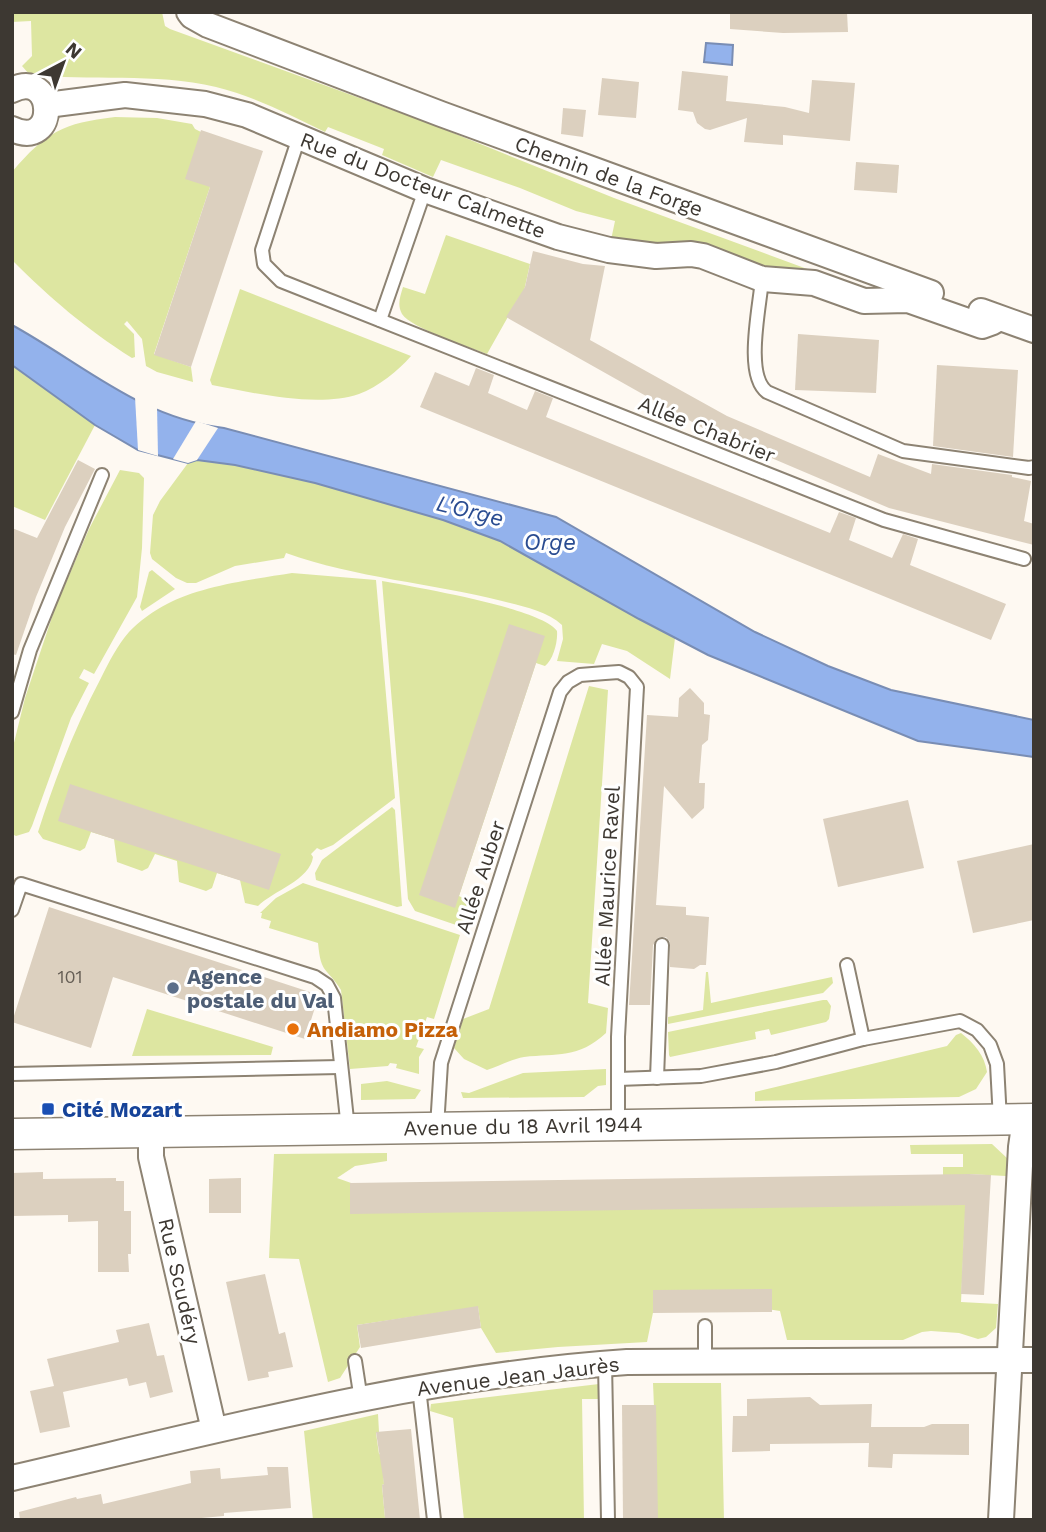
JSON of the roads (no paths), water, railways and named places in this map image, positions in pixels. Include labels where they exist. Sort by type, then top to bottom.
[{"type":"street","name":"Chemin de la Forge","points":[[189,12],[208,25],[440,114],[1034,330]]},
{"type":"street","points":[[12,90],[32,88],[44,98],[47,105],[46,119],[36,130],[13,131]]},
{"type":"street","name":"Rue du Docteur Calmette","points":[[47,105],[125,95],[205,104],[247,115],[425,190],[558,237],[609,250],[656,256],[703,256],[762,279],[814,283],[864,301],[908,300],[982,326],[993,322],[996,317]]},
{"type":"street","points":[[1001,1520],[1022,1361],[1019,1119]]},
{"type":"street","name":"Avenue du 18 Avril 1944","points":[[12,1134],[1019,1119]]},
{"type":"street","name":"Rue Scudéry","points":[[151,1131],[151,1157],[214,1430]]},
{"type":"street","name":"Avenue Jean Jaurès","points":[[12,1478],[214,1430],[419,1388],[519,1372],[605,1363],[1022,1361]]},
{"type":"lane","name":"Allée Chabrier","points":[[299,137],[262,250],[264,264],[281,281],[884,520],[1024,559]]},
{"type":"lane","points":[[380,320],[425,190]]},
{"type":"lane","points":[[762,279],[755,363],[758,382],[767,393],[903,450],[1034,467]]},
{"type":"lane","points":[[12,712],[30,650],[102,475]]},
{"type":"lane","name":"Allée Maurice Ravel","points":[[606,673],[619,672],[629,677],[637,687],[617,1061],[618,1125]]},
{"type":"lane","name":"Allée Auber","points":[[438,1127],[441,1063],[560,692],[568,682],[580,675],[606,673]]},
{"type":"lane","points":[[12,910],[21,884],[315,976],[327,985],[334,998],[348,1129]]},
{"type":"lane","points":[[657,1078],[662,945]]},
{"type":"lane","points":[[847,965],[863,1039]]},
{"type":"lane","points":[[618,1079],[701,1076],[776,1062],[863,1039],[960,1021],[977,1030],[990,1045],[1019,1119]]},
{"type":"lane","points":[[12,1074],[340,1066]]},
{"type":"lane","points":[[705,1326],[705,1362]]},
{"type":"lane","points":[[355,1361],[361,1400]]},
{"type":"lane","points":[[605,1363],[608,1520]]},
{"type":"lane","points":[[419,1388],[435,1520]]},
{"type":"water","points":[[706,43],[733,45],[732,65],[704,62]]},
{"type":"water","name":"Orge","points":[[12,325],[113,387],[165,413],[556,517],[755,632],[828,666],[891,690],[1034,720],[1034,757],[918,741],[708,655],[500,541],[443,520],[315,483],[235,465],[197,460],[188,463],[138,450],[95,425],[12,365]]},
{"type":"place","name":"Agence postale du Val","points":[[173,988]]},
{"type":"place","name":"Andiamo Pizza","points":[[293,1029]]},
{"type":"place","name":"Cité Mozart","points":[[48,1109]]},
{"type":"water label","name":"L'Orge","points":[[470,511]]}]
